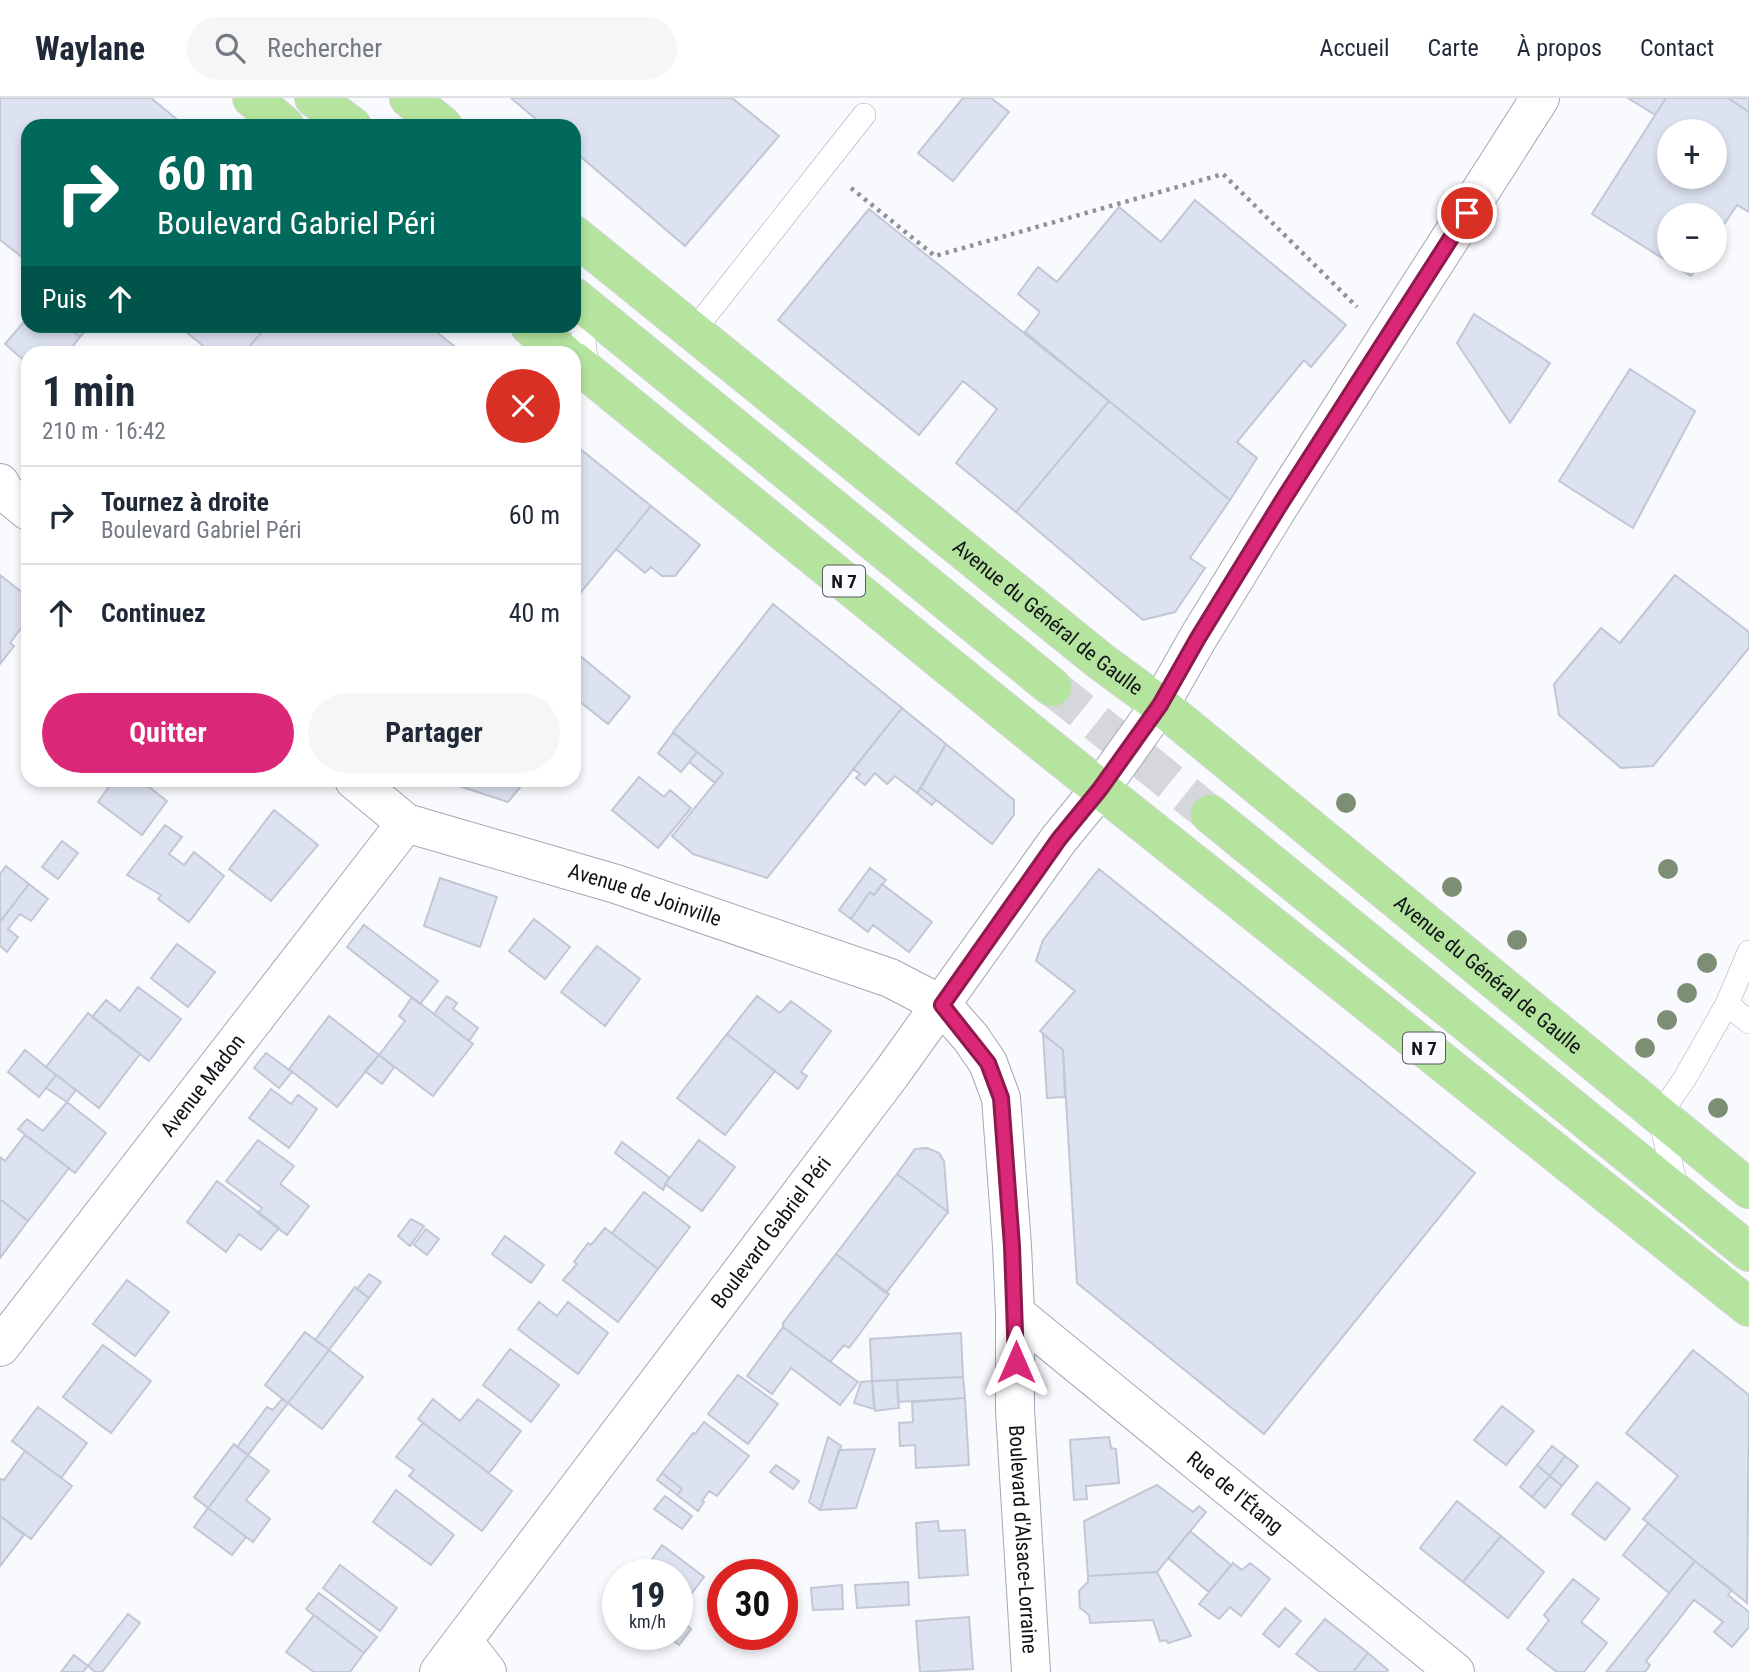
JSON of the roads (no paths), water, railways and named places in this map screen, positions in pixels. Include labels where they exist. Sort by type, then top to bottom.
[{"type":"main road","points":[[252,98],[277,119]]},
{"type":"main road","points":[[314,98],[342,119]]},
{"type":"main road","points":[[352,98],[373,119]]},
{"type":"main road","points":[[409,98],[434,119]]},
{"type":"main road","name":"Avenue du Général de Gaulle","points":[[581,240],[692,333],[1099,660],[1160,705],[1749,1189]]},
{"type":"main road","name":"N 7","points":[[581,302],[1052,687]]},
{"type":"main road","name":"N 7","points":[[539,333],[555,346]]},
{"type":"main road","name":"N 7","points":[[581,367],[1100,789],[1749,1307]]},
{"type":"main road","name":"N 7","points":[[1210,814],[1749,1252]]},
{"type":"street","name":"Boulevard Gabriel Péri","points":[[439,1672],[942,1005],[1059,839],[1100,789],[1160,705],[1281,503],[1540,98]]},
{"type":"street","name":"Avenue de Joinville","points":[[362,787],[406,823],[615,884],[890,978],[942,1005]]},
{"type":"street","name":"Avenue Madon","points":[[0,1347],[406,823]]},
{"type":"street","name":"Boulevard d'Alsace-Lorraine","points":[[942,1005],[988,1063],[1001,1098],[1016,1313],[1016,1410],[1031,1672]]},
{"type":"street","name":"Rue de l'Étang","points":[[1016,1313],[1455,1672]]},
{"type":"street","points":[[463,1641],[487,1672]]},
{"type":"lane","points":[[692,333],[864,115]]},
{"type":"lane","points":[[1679,1196],[1659,1116],[1685,1078],[1727,1004],[1749,952]]},
{"type":"lane","points":[[1727,1004],[1749,1023]]},
{"type":"tunnel","points":[[1052,687],[1210,814]]}]
